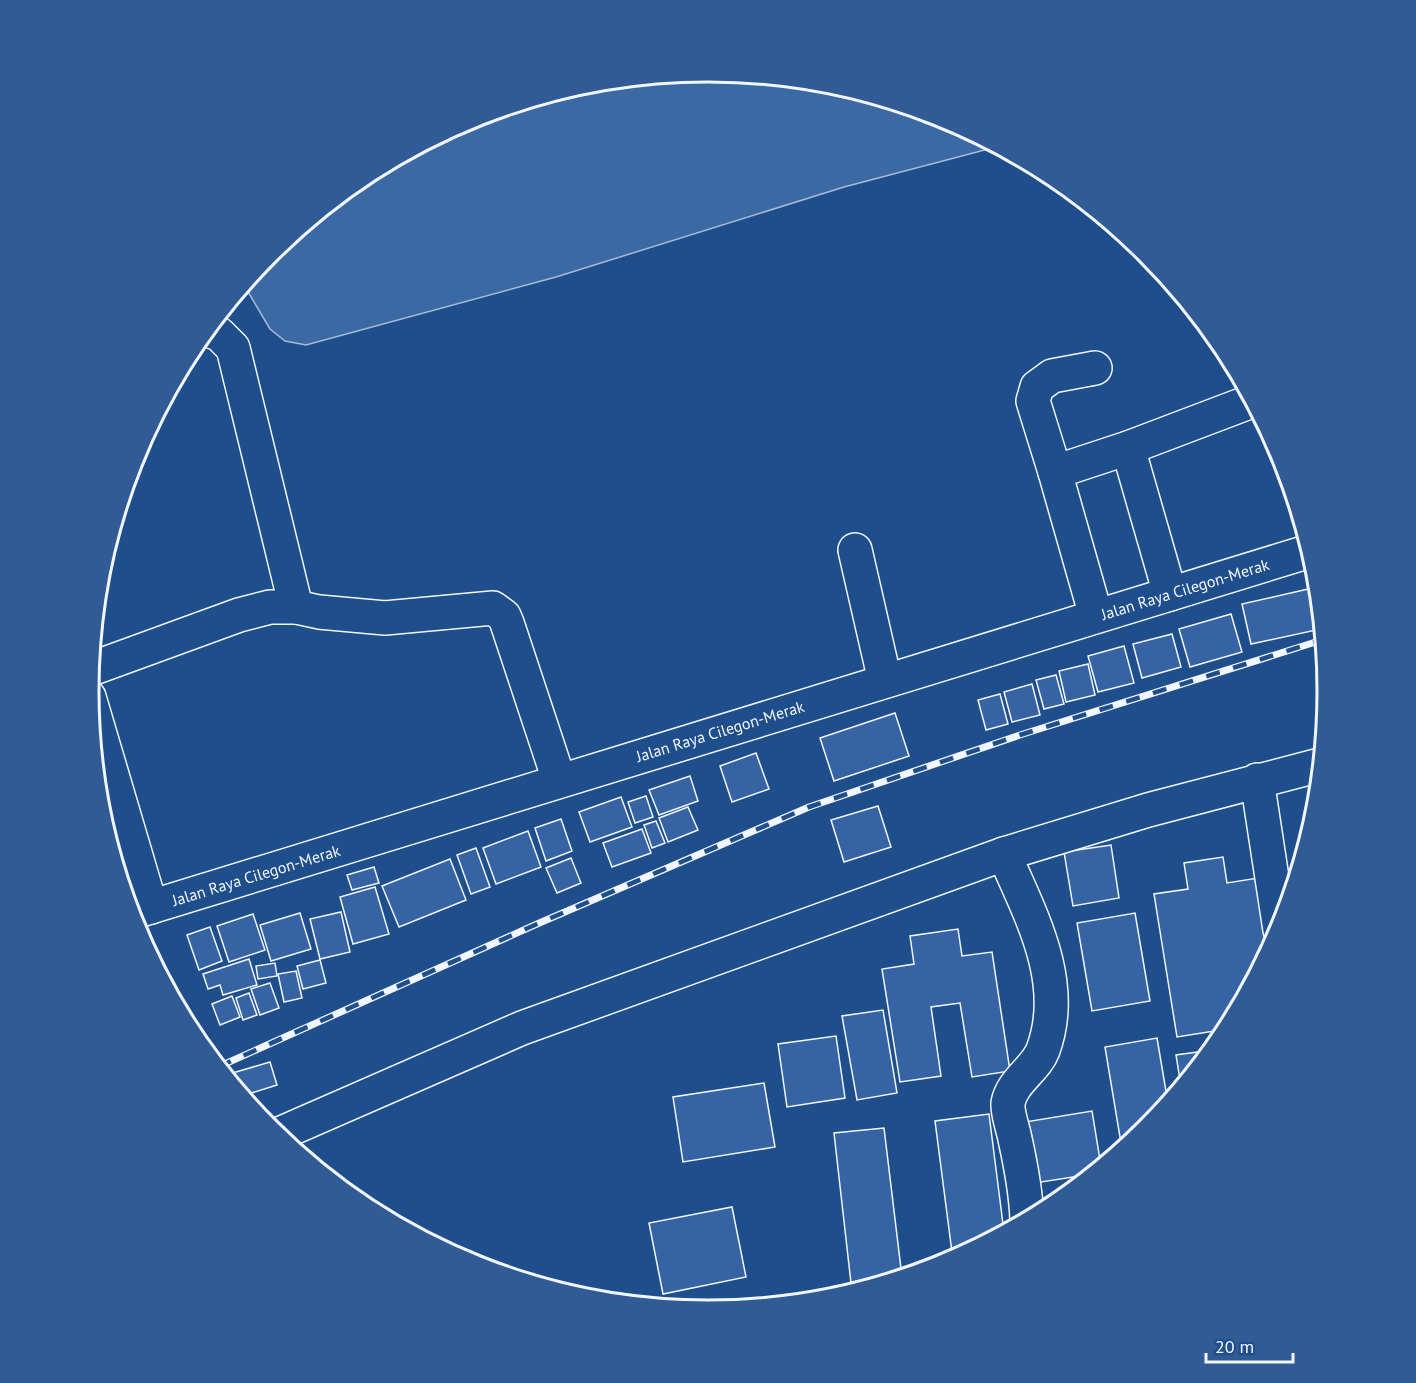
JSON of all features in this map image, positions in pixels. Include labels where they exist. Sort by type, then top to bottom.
[{"type":"main road","points":[[216,333],[233,348],[296,607]]},
{"type":"main road","points":[[1095,368],[1052,376],[1037,387],[1033,401],[1096,615]]},
{"type":"main road","points":[[1054,471],[1128,448],[1244,404]]},
{"type":"main road","points":[[1128,448],[1170,594]]},
{"type":"main road","points":[[855,550],[885,681]]},
{"type":"main road","name":"Jalan Raya Cilegon-Merak","points":[[141,910],[1301,554]]},
{"type":"main road","points":[[100,666],[239,615],[270,607],[296,607],[345,616],[385,618],[493,608],[504,616],[507,623],[560,780]]},
{"type":"main road","points":[[102,750],[141,910]]},
{"type":"main road","points":[[287,1131],[522,1029],[1004,854],[1148,810],[1312,767]]},
{"type":"main road","points":[[1257,780],[1277,909]]},
{"type":"main road","points":[[1004,854],[1040,935],[1053,994],[1052,1023],[1042,1053],[1015,1088],[1008,1104],[1027,1195],[1028,1209]]},
{"type":"water","points":[[708,82],[787,88],[866,103],[941,129],[986,150],[844,187],[556,277],[306,345],[285,341],[270,329],[248,292],[277,261],[337,208],[404,164],[439,145],[512,115],[550,103],[589,94],[668,84]]},
{"type":"building","points":[[1308,589],[1314,631],[1251,644],[1242,604]]},
{"type":"building","points":[[1231,614],[1242,652],[1190,667],[1179,629]]},
{"type":"building","points":[[1172,634],[1181,667],[1142,678],[1133,644]]},
{"type":"building","points":[[1124,646],[1134,683],[1098,692],[1088,656]]},
{"type":"building","points":[[1088,664],[1095,695],[1066,702],[1059,671]]},
{"type":"building","points":[[1056,675],[1064,704],[1044,709],[1036,680]]},
{"type":"building","points":[[1032,684],[1040,715],[1012,722],[1004,692]]},
{"type":"building","points":[[1000,694],[1008,724],[986,730],[978,700]]},
{"type":"building","points":[[895,713],[909,756],[834,781],[820,738]]},
{"type":"building","points":[[756,753],[769,789],[732,802],[720,766]]},
{"type":"building","points":[[690,776],[698,801],[659,815],[649,790]]},
{"type":"building","points":[[646,796],[653,817],[635,823],[628,802]]},
{"type":"building","points":[[621,797],[632,827],[590,842],[579,812]]},
{"type":"building","points":[[878,806],[891,847],[844,862],[831,820]]},
{"type":"building","points":[[688,807],[698,830],[668,842],[659,818]]},
{"type":"building","points":[[561,819],[572,851],[546,861],[535,828]]},
{"type":"building","points":[[656,821],[665,843],[652,848],[644,825]]},
{"type":"building","points":[[642,829],[651,853],[612,867],[603,843]]},
{"type":"building","points":[[528,831],[541,867],[496,884],[483,848]]},
{"type":"building","points":[[1111,845],[1119,898],[1073,906],[1064,852]]},
{"type":"building","points":[[476,848],[490,887],[471,894],[457,855]]},
{"type":"building","points":[[1223,857],[1227,883],[1258,878],[1267,934],[1235,996],[1213,1031],[1177,1037],[1154,894],[1188,889],[1184,863]]},
{"type":"building","points":[[571,858],[581,883],[557,893],[546,868]]},
{"type":"building","points":[[450,859],[466,900],[399,927],[382,886]]},
{"type":"building","points":[[374,867],[379,883],[352,890],[347,875]]},
{"type":"building","points":[[375,887],[389,934],[353,944],[340,897]]},
{"type":"building","points":[[341,912],[350,952],[320,959],[310,919]]},
{"type":"building","points":[[300,913],[311,949],[271,961],[260,925]]},
{"type":"building","points":[[1135,913],[1150,1001],[1092,1011],[1077,923]]},
{"type":"building","points":[[253,914],[265,950],[229,962],[217,926]]},
{"type":"building","points":[[210,927],[222,961],[199,970],[187,935]]},
{"type":"building","points":[[958,929],[962,956],[992,952],[1010,1071],[972,1077],[960,1003],[931,1007],[941,1076],[900,1082],[882,969],[914,964],[910,936]]},
{"type":"building","points":[[249,959],[257,985],[223,995],[220,985],[208,989],[203,974]]},
{"type":"building","points":[[320,960],[326,983],[303,989],[297,966]]},
{"type":"building","points":[[275,963],[277,976],[258,979],[256,966]]},
{"type":"building","points":[[296,971],[302,998],[284,1002],[278,974]]},
{"type":"building","points":[[270,983],[279,1008],[260,1015],[251,989]]},
{"type":"building","points":[[249,993],[257,1015],[243,1020],[236,998]]},
{"type":"building","points":[[232,996],[240,1017],[220,1025],[212,1004]]},
{"type":"building","points":[[883,1010],[897,1093],[857,1100],[842,1016]]},
{"type":"building","points":[[836,1036],[845,1098],[787,1107],[778,1044]]},
{"type":"building","points":[[1157,1038],[1166,1093],[1120,1139],[1105,1047]]},
{"type":"building","points":[[1198,1052],[1179,1076],[1176,1055]]},
{"type":"building","points":[[270,1062],[277,1085],[250,1093],[234,1073]]},
{"type":"building","points":[[764,1083],[775,1147],[683,1162],[673,1097]]},
{"type":"building","points":[[1092,1111],[1100,1158],[1077,1176],[1035,1183],[1025,1122]]},
{"type":"building","points":[[989,1114],[1003,1224],[952,1249],[935,1121]]},
{"type":"building","points":[[884,1128],[901,1269],[851,1283],[834,1133]]},
{"type":"building","points":[[732,1207],[746,1277],[663,1294],[649,1223]]},
{"type":"railway","points":[[226,1063],[537,924],[809,807],[1020,735],[1315,642]]}]
